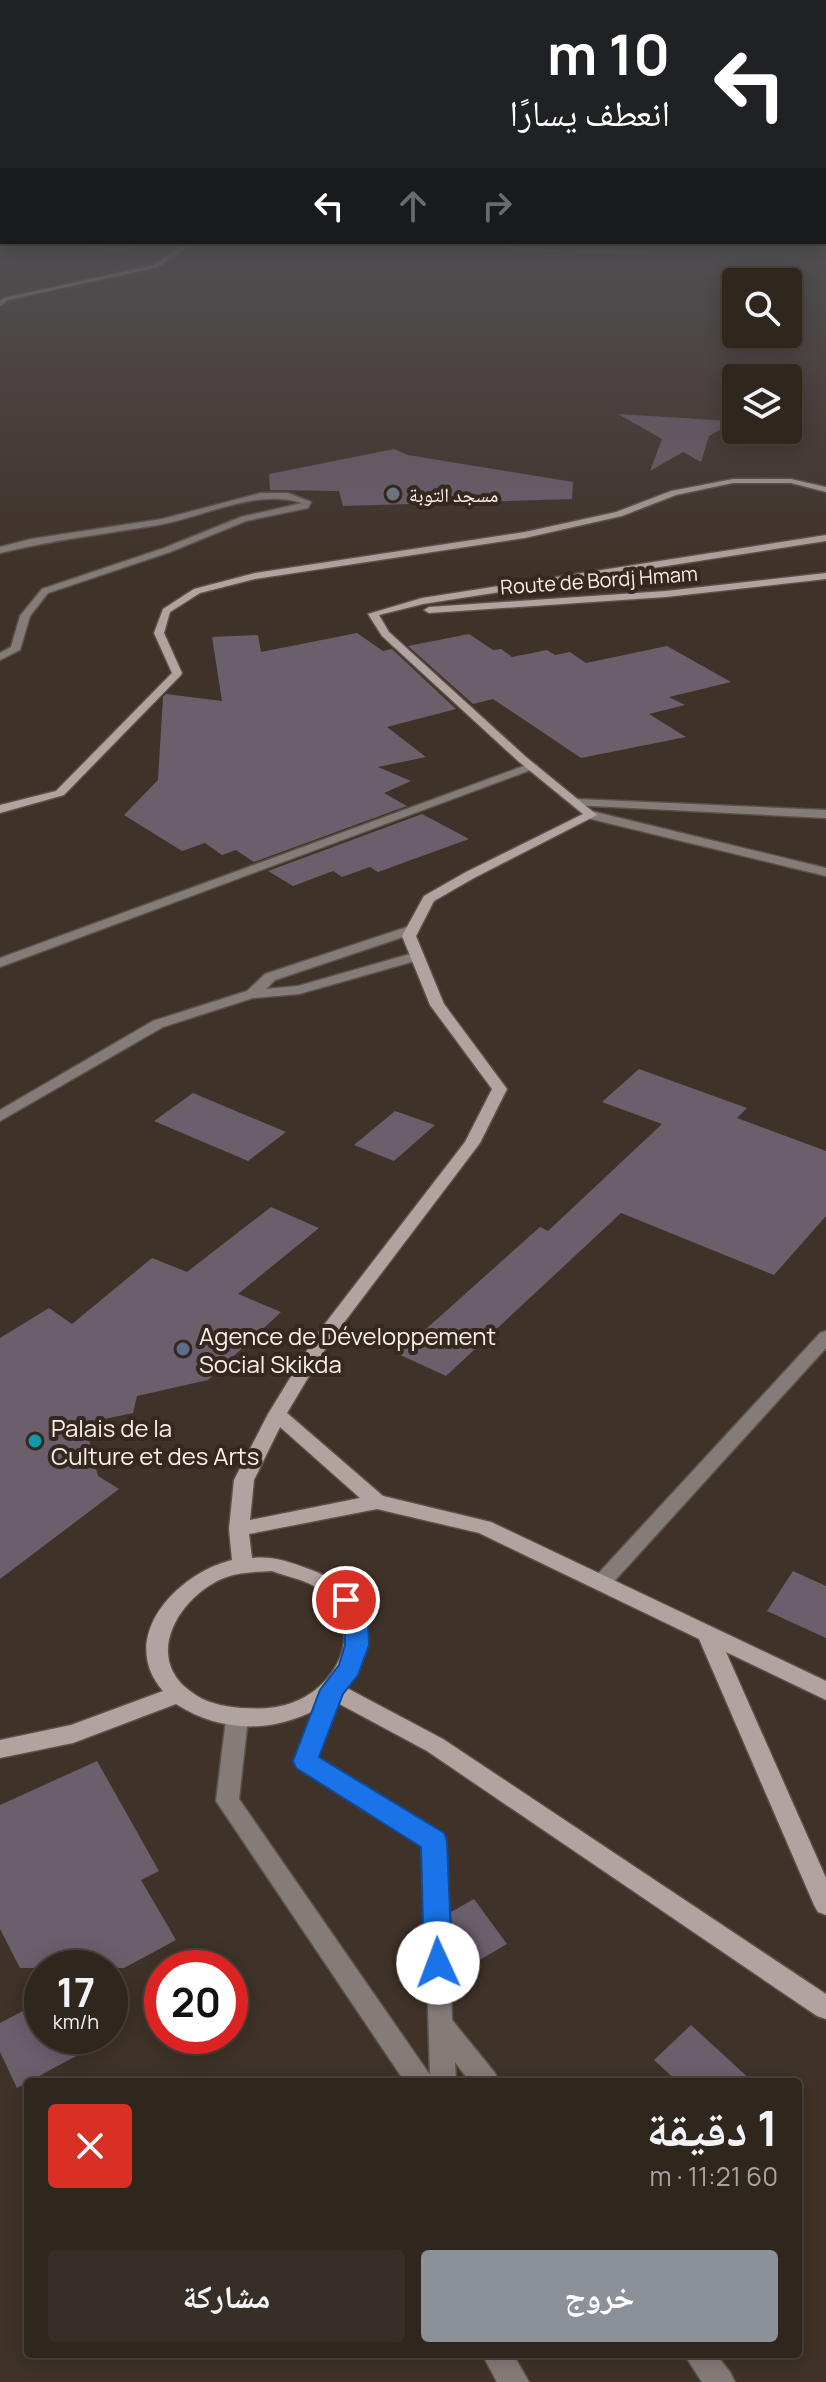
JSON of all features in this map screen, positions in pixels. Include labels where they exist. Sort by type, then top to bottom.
[{"type":"main road","points":[[0,809],[60,793],[177,673],[159,633],[166,611],[197,591],[255,576],[525,535],[619,514],[674,493],[733,481],[791,481],[826,490]]},
{"type":"main road","points":[[243,1565],[239,1529],[244,1480],[277,1414],[323,1338],[472,1143],[500,1089],[437,1005],[409,936],[429,899],[470,875],[591,815],[385,634],[373,614],[422,601],[826,538]]},
{"type":"main road","name":"Route de Bordj Hmam","points":[[373,614],[666,594],[826,576]]},
{"type":"main road","points":[[277,1414],[377,1502]]},
{"type":"main road","points":[[239,1529],[377,1502],[484,1527],[826,1691]]},
{"type":"main road","points":[[273,1564],[302,1570],[327,1582],[346,1600],[356,1621],[357,1645],[349,1669],[332,1690],[304,1708],[272,1718],[237,1719],[205,1710],[179,1694],[163,1674],[157,1651],[159,1627],[171,1605],[190,1587],[215,1573],[243,1565],[273,1564]]},
{"type":"main road","points":[[707,1633],[826,1905]]},
{"type":"main road","points":[[332,1690],[435,1745],[826,2008]]},
{"type":"main road","points":[[0,1749],[73,1734],[179,1694]]},
{"type":"street","points":[[0,550],[31,542],[162,522],[261,496],[288,496],[307,502],[305,506],[244,519],[167,550],[45,591],[32,603],[23,619],[16,648],[0,657]]},
{"type":"street","points":[[0,963],[532,766]]},
{"type":"street","points":[[577,803],[826,814]]},
{"type":"street","points":[[591,815],[826,872]]},
{"type":"street","points":[[252,994],[270,977],[413,929]]},
{"type":"street","points":[[0,1116],[158,1024],[252,994],[299,990],[417,956]]},
{"type":"street","points":[[602,1582],[826,1337]]},
{"type":"street","points":[[332,1690],[305,1761],[434,1841],[443,2078]]},
{"type":"street","points":[[237,1719],[227,1801],[417,2078]]},
{"type":"street","points":[[440,2024],[483,2078]]},
{"type":"street","points":[[499,2358],[514,2382]]},
{"type":"street","points":[[701,2358],[720,2382]]},
{"type":"building","points":[[618,414],[722,420],[722,428],[709,436],[701,462],[683,452],[650,471],[662,439]]},
{"type":"building","points":[[394,449],[408,455],[573,482],[572,499],[343,506],[339,491],[270,490],[269,474]]},
{"type":"building","points":[[357,633],[383,651],[392,649],[456,709],[387,727],[426,757],[378,767],[411,781],[384,793],[407,806],[254,862],[236,850],[222,855],[205,843],[182,851],[124,815],[158,780],[163,697],[166,694],[222,701],[212,637],[258,635],[261,652]]},
{"type":"building","points":[[469,634],[493,650],[501,649],[512,657],[547,650],[555,655],[570,652],[586,663],[667,646],[731,682],[669,697],[685,705],[649,714],[686,737],[581,758],[493,699],[473,704],[408,646]]},
{"type":"building","points":[[422,814],[469,839],[378,872],[370,867],[342,877],[333,871],[293,886],[268,871]]},
{"type":"building","points":[[639,1069],[747,1108],[737,1118],[826,1151],[826,1216],[774,1275],[621,1213],[446,1376],[398,1354],[540,1227],[548,1231],[662,1124],[602,1102]]},
{"type":"building","points":[[193,1093],[286,1132],[248,1161],[154,1121]]},
{"type":"building","points":[[395,1111],[435,1125],[394,1161],[354,1145]]},
{"type":"building","points":[[271,1207],[319,1228],[238,1294],[281,1312],[208,1380],[137,1396],[133,1413],[85,1423],[98,1476],[119,1489],[0,1579],[0,1338],[49,1308],[72,1324],[152,1258],[187,1272]]},
{"type":"building","points":[[793,1571],[826,1586],[826,1638],[767,1611]]},
{"type":"building","points":[[97,1761],[159,1871],[141,1880],[176,1940],[157,1950],[144,1950],[144,1957],[128,1966],[128,1950],[24,1950],[24,1968],[20,1968],[0,1929],[0,1805]]},
{"type":"building","points":[[474,1899],[507,1944],[454,1975],[451,1912]]},
{"type":"building","points":[[24,2010],[24,2054],[80,2054],[35,2078],[24,2078],[24,2084],[17,2088],[0,2052],[0,2023]]},
{"type":"building","points":[[691,2025],[749,2078],[674,2078],[654,2060]]},
{"type":"place","name":"مسجد التوبة","points":[[393,494]]},
{"type":"place","name":"Agence de Développement Social Skikda","points":[[183,1349]]},
{"type":"place","name":"Palais de la Culture et des Arts","points":[[35,1441]]},
{"type":"route","points":[[346,1600],[356,1621],[357,1645],[349,1669],[332,1690],[305,1761],[434,1841],[438,1963]]}]
